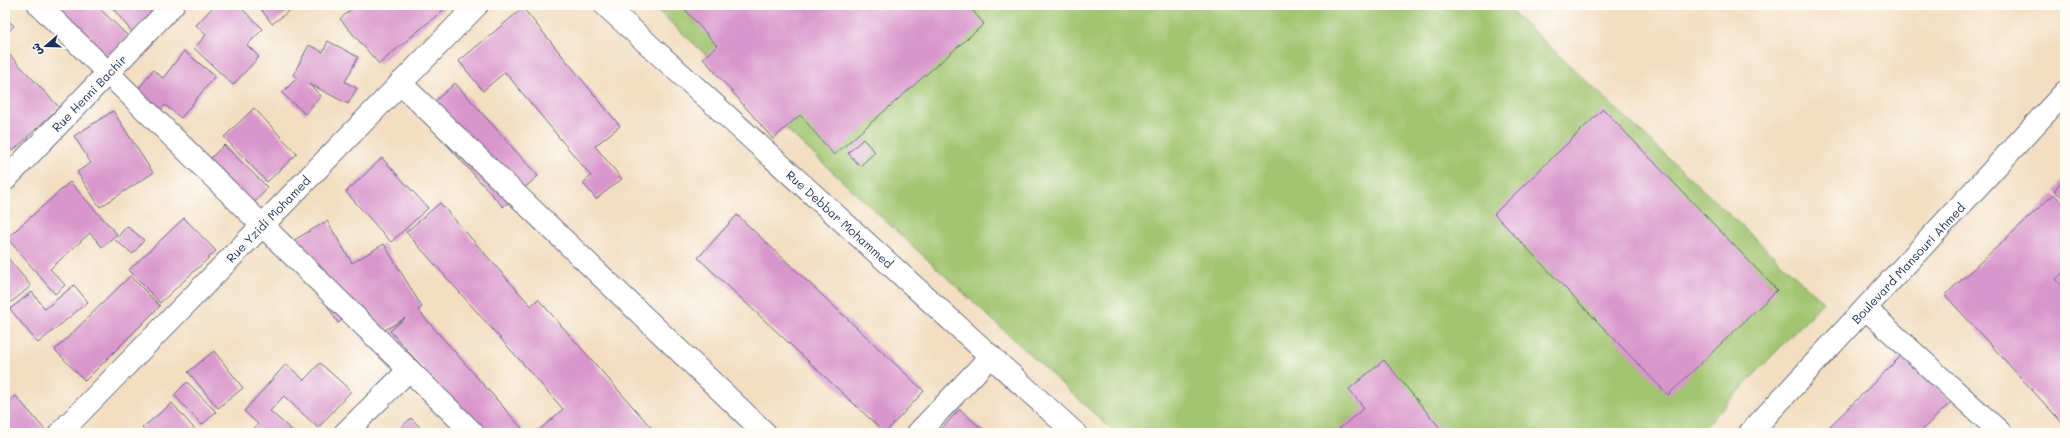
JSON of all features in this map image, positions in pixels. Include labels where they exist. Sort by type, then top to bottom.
[{"type":"street","points":[[39,5],[473,433]]},
{"type":"street","name":"Rue Henni Bachir","points":[[5,180],[173,5]]},
{"type":"street","name":"Rue Yzidi Mohamed","points":[[60,433],[476,5]]},
{"type":"street","name":"Rue Debbar Mohammed","points":[[605,5],[1075,433]]},
{"type":"street","points":[[400,84],[765,433]]},
{"type":"street","name":"Boulevard Mansouri Ahmed","points":[[1750,433],[2065,92]]},
{"type":"street","points":[[1866,309],[2001,433]]},
{"type":"street","points":[[918,433],[991,356]]},
{"type":"street","points":[[345,433],[409,370]]},
{"type":"green space","points":[[652,5],[1505,5],[1823,302],[1699,433],[1115,433]]},
{"type":"building","points":[[48,5],[96,5],[128,36],[97,69]]},
{"type":"building","points":[[110,5],[163,5],[132,32]]},
{"type":"building","points":[[215,5],[238,5],[263,29],[247,45],[259,57],[233,85],[194,48],[206,35],[196,25]]},
{"type":"building","points":[[258,5],[297,5],[272,24]]},
{"type":"building","points":[[356,5],[449,5],[379,64],[340,19]]},
{"type":"building","points":[[681,5],[968,5],[984,24],[834,155],[800,115],[773,139],[703,58],[717,46]]},
{"type":"building","points":[[523,8],[620,126],[595,146],[622,179],[596,199],[583,183],[591,176],[505,72],[483,91],[459,61]]},
{"type":"building","points":[[5,17],[14,26],[5,35]]},
{"type":"building","points":[[328,41],[358,57],[345,82],[357,88],[348,104],[308,83],[321,96],[305,114],[282,93],[297,78],[293,75],[309,45],[323,52]]},
{"type":"building","points":[[5,50],[59,107],[13,151],[5,143]]},
{"type":"building","points":[[184,51],[215,76],[181,118],[165,105],[156,115],[133,96],[153,70],[163,78]]},
{"type":"building","points":[[455,83],[538,176],[503,207],[420,115]]},
{"type":"building","points":[[254,108],[297,154],[267,182],[224,137]]},
{"type":"building","points":[[1603,109],[1777,290],[1668,395],[1494,214]]},
{"type":"building","points":[[113,111],[153,173],[100,207],[77,172],[91,163],[74,136]]},
{"type":"building","points":[[863,139],[875,152],[860,166],[848,153]]},
{"type":"building","points":[[224,145],[268,188],[249,208],[204,165]]},
{"type":"building","points":[[5,153],[11,161],[5,166]]},
{"type":"building","points":[[382,158],[428,208],[391,242],[346,192]]},
{"type":"building","points":[[2065,176],[2065,199],[2054,191]]},
{"type":"building","points":[[70,182],[117,234],[102,247],[90,233],[50,269],[65,285],[55,294],[7,238]]},
{"type":"building","points":[[2054,194],[2065,206],[2065,271],[2056,279],[2065,289],[2065,426],[1945,295]]},
{"type":"building","points":[[440,203],[531,306],[538,299],[656,433],[536,433],[563,409],[406,232]]},
{"type":"building","points":[[737,215],[924,391],[885,433],[698,258]]},
{"type":"building","points":[[184,218],[216,251],[160,303],[129,270]]},
{"type":"building","points":[[327,221],[352,263],[384,244],[422,307],[418,310],[526,433],[481,433],[390,331],[405,318],[365,342],[349,315],[338,323],[289,243]]},
{"type":"building","points":[[127,226],[144,240],[133,254],[115,240]]},
{"type":"building","points":[[7,257],[31,286],[9,304],[5,299],[5,259]]},
{"type":"building","points":[[130,276],[160,306],[85,381],[55,350]]},
{"type":"building","points":[[74,285],[88,302],[38,343],[10,309],[32,292],[45,309]]},
{"type":"building","points":[[214,351],[243,388],[218,408],[188,372]]},
{"type":"building","points":[[1903,354],[1951,402],[1919,433],[1823,433]]},
{"type":"building","points":[[1384,360],[1444,433],[1334,433],[1364,408],[1349,389]]},
{"type":"building","points":[[320,363],[351,391],[318,428],[284,396],[270,411],[295,433],[250,433],[258,424],[244,411],[286,364],[304,380]]},
{"type":"building","points":[[187,382],[216,412],[202,425],[174,395]]},
{"type":"building","points":[[16,396],[46,431],[43,433],[5,433],[5,405]]},
{"type":"building","points":[[172,403],[198,433],[147,433],[142,428]]},
{"type":"building","points":[[960,409],[986,433],[945,433],[941,429]]},
{"type":"building","points":[[411,418],[425,433],[395,433]]}]
